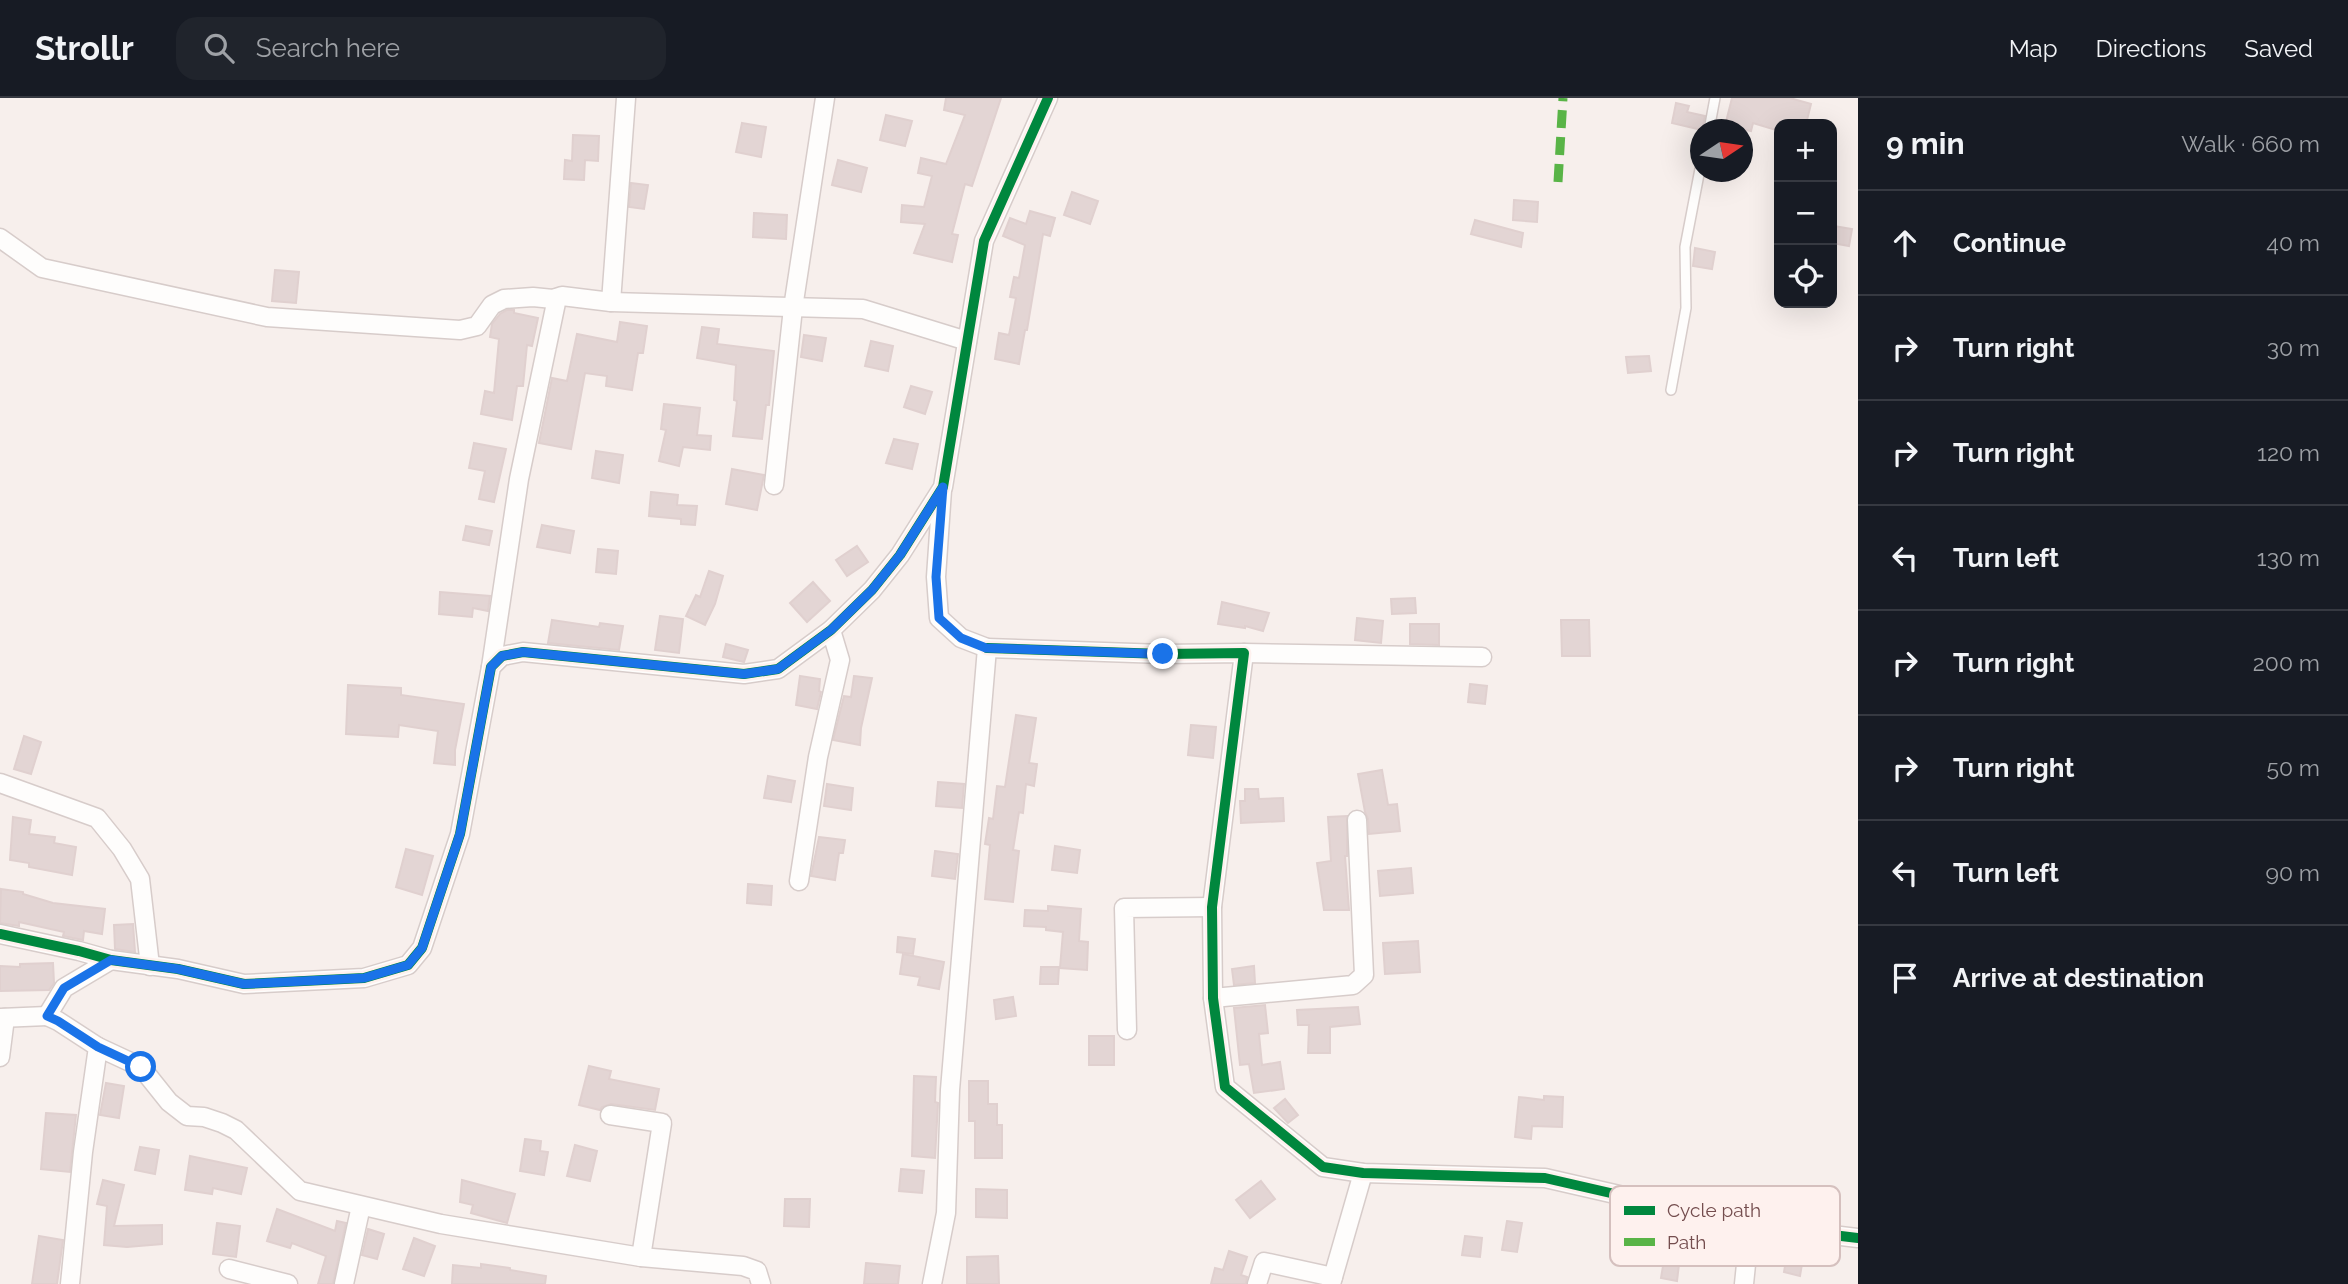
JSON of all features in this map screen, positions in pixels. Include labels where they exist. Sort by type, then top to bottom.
[{"type":"street","points":[[611,302],[626,98]]},
{"type":"street","points":[[774,485],[793,308],[825,98]]},
{"type":"street","points":[[1048,98],[984,241],[943,487],[936,577],[939,618],[961,638],[986,648],[1163,654],[1482,657]]},
{"type":"street","points":[[0,238],[42,268],[267,317],[460,330],[477,326],[492,305],[504,299],[562,296],[611,302],[863,309],[967,341]]},
{"type":"street","points":[[0,934],[111,960],[178,969],[244,984],[364,978],[408,965],[422,948],[460,834],[491,667],[519,479],[558,298]]},
{"type":"street","points":[[491,667],[502,656],[523,652],[744,674],[778,669],[831,630],[872,590],[900,555],[943,487]]},
{"type":"street","points":[[799,881],[818,757],[840,660],[831,630]]},
{"type":"street","points":[[932,1284],[946,1213],[950,1090],[986,648]]},
{"type":"street","points":[[1244,653],[1212,907],[1213,998],[1225,1087],[1322,1167],[1363,1173],[1545,1178],[1610,1193]]},
{"type":"street","points":[[0,783],[97,818],[122,849],[140,879],[150,966]]},
{"type":"street","points":[[1213,998],[1353,985],[1364,975],[1357,820]]},
{"type":"street","points":[[1128,1030],[1124,908],[1212,907]]},
{"type":"street","points":[[47,1016],[64,988],[111,960]]},
{"type":"street","points":[[0,1057],[2,1018],[47,1016],[98,1047],[141,1067],[169,1102],[187,1116],[204,1117],[236,1130],[300,1191],[441,1224],[641,1257],[743,1266],[757,1272],[761,1284]]},
{"type":"street","points":[[70,1284],[83,1152],[98,1047]]},
{"type":"street","points":[[610,1115],[662,1123],[641,1257]]},
{"type":"street","points":[[1257,1284],[1264,1262],[1332,1281],[1363,1173]]},
{"type":"street","points":[[344,1284],[360,1206]]},
{"type":"street","points":[[1840,1236],[1858,1238]]},
{"type":"street","points":[[1744,1284],[1746,1266]]},
{"type":"street","points":[[229,1269],[288,1284]]},
{"type":"lane","points":[[1711,119],[1715,98]]},
{"type":"lane","points":[[1671,390],[1686,309],[1685,247],[1698,182]]},
{"type":"building","points":[[946,98],[1001,98],[972,186],[965,184],[952,234],[958,235],[952,262],[914,253],[925,224],[901,222],[902,205],[924,207],[932,176],[918,173],[921,158],[946,164],[965,115],[944,110]]},
{"type":"building","points":[[1732,98],[1790,98],[1811,104],[1807,119],[1774,119],[1774,129],[1753,123],[1753,119],[1727,119]]},
{"type":"building","points":[[1676,103],[1689,106],[1687,112],[1705,116],[1704,119],[1690,119],[1690,127],[1672,123]]},
{"type":"building","points":[[886,115],[912,121],[905,146],[880,140]]},
{"type":"building","points":[[742,123],[766,127],[761,157],[736,152]]},
{"type":"building","points":[[573,135],[599,136],[598,161],[585,160],[584,180],[564,179],[565,160],[572,161]]},
{"type":"building","points":[[838,160],[867,168],[861,192],[832,185]]},
{"type":"building","points":[[631,183],[648,185],[644,209],[629,207]]},
{"type":"building","points":[[1072,192],[1098,201],[1090,224],[1064,215]]},
{"type":"building","points":[[1514,200],[1538,202],[1537,222],[1513,220]]},
{"type":"building","points":[[1030,211],[1055,218],[1050,236],[1043,234],[1019,364],[995,359],[999,333],[1009,335],[1016,298],[1010,297],[1014,277],[1019,278],[1025,245],[1003,236],[1010,218],[1026,224]]},
{"type":"building","points":[[754,213],[787,215],[786,239],[753,237]]},
{"type":"building","points":[[1475,220],[1523,233],[1521,247],[1471,234]]},
{"type":"building","points":[[1837,226],[1852,229],[1849,246],[1837,244]]},
{"type":"building","points":[[1695,248],[1715,252],[1712,269],[1693,266]]},
{"type":"building","points":[[275,270],[299,272],[296,303],[272,301]]},
{"type":"building","points":[[507,310],[538,318],[532,346],[527,345],[523,386],[517,386],[512,420],[481,414],[485,391],[494,393],[499,339],[490,337],[492,324]]},
{"type":"building","points":[[620,322],[647,326],[643,353],[638,353],[632,390],[606,386],[607,376],[585,373],[571,449],[539,443],[552,378],[567,381],[577,334],[617,342]]},
{"type":"building","points":[[702,327],[719,329],[717,344],[774,351],[769,405],[766,405],[762,439],[733,436],[737,401],[734,400],[736,365],[697,358]]},
{"type":"building","points":[[804,335],[826,338],[822,361],[801,357]]},
{"type":"building","points":[[871,341],[893,346],[888,371],[865,366]]},
{"type":"building","points":[[1649,356],[1651,371],[1628,373],[1626,357]]},
{"type":"building","points":[[911,386],[932,392],[925,414],[904,407]]},
{"type":"building","points":[[664,404],[700,408],[697,435],[711,436],[710,450],[683,447],[679,466],[659,461],[666,430],[661,429]]},
{"type":"building","points":[[894,439],[918,444],[912,469],[886,463]]},
{"type":"building","points":[[474,443],[506,449],[494,502],[479,499],[485,471],[469,468]]},
{"type":"building","points":[[596,451],[623,455],[619,483],[592,478]]},
{"type":"building","points":[[732,469],[764,475],[757,510],[726,504]]},
{"type":"building","points":[[651,492],[678,495],[677,505],[697,506],[695,525],[681,524],[681,519],[649,516]]},
{"type":"building","points":[[542,525],[574,531],[570,553],[537,547]]},
{"type":"building","points":[[466,526],[492,531],[489,545],[463,540]]},
{"type":"building","points":[[857,546],[868,562],[847,576],[836,560]]},
{"type":"building","points":[[598,549],[618,551],[616,574],[596,572]]},
{"type":"building","points":[[709,571],[723,576],[715,604],[705,625],[686,616],[696,595],[700,597]]},
{"type":"building","points":[[813,582],[830,601],[807,622],[790,603]]},
{"type":"building","points":[[440,592],[490,596],[488,611],[473,608],[472,617],[439,614]]},
{"type":"building","points":[[1415,598],[1416,613],[1392,614],[1391,599]]},
{"type":"building","points":[[1222,602],[1269,613],[1263,631],[1245,626],[1218,624]]},
{"type":"building","points":[[660,616],[683,619],[679,653],[655,650]]},
{"type":"building","points":[[1357,618],[1383,621],[1381,643],[1355,640]]},
{"type":"building","points":[[552,620],[599,627],[600,623],[623,626],[619,650],[548,643]]},
{"type":"building","points":[[1561,620],[1589,620],[1590,656],[1562,656]]},
{"type":"building","points":[[1410,624],[1439,624],[1439,645],[1410,644]]},
{"type":"building","points":[[726,644],[748,650],[744,662],[723,657]]},
{"type":"building","points":[[800,676],[820,679],[821,692],[817,709],[796,705]]},
{"type":"building","points":[[854,676],[872,678],[860,745],[833,740],[844,696],[851,697]]},
{"type":"building","points":[[1470,684],[1487,686],[1485,704],[1468,702]]},
{"type":"building","points":[[348,685],[401,688],[401,695],[464,704],[455,750],[455,765],[434,763],[438,731],[399,725],[398,737],[346,734]]},
{"type":"building","points":[[1016,715],[1036,718],[1029,763],[1037,764],[1034,786],[1026,784],[1023,813],[1019,812],[1013,850],[1019,851],[1013,902],[985,899],[990,845],[985,844],[989,818],[993,819],[997,786],[1005,787]]},
{"type":"building","points":[[1191,725],[1216,727],[1213,758],[1188,755]]},
{"type":"building","points":[[24,736],[41,742],[31,774],[14,769]]},
{"type":"building","points":[[1382,770],[1388,805],[1397,804],[1400,831],[1369,834],[1358,774]]},
{"type":"building","points":[[768,776],[795,781],[791,802],[764,798]]},
{"type":"building","points":[[938,782],[964,784],[962,808],[936,806]]},
{"type":"building","points":[[827,784],[853,788],[851,810],[824,806]]},
{"type":"building","points":[[1245,789],[1258,789],[1259,799],[1283,798],[1284,821],[1241,823],[1240,801],[1245,801]]},
{"type":"building","points":[[1347,816],[1345,856],[1349,910],[1324,910],[1317,863],[1331,861],[1328,817]]},
{"type":"building","points":[[13,817],[31,820],[29,834],[55,837],[54,843],[76,847],[72,875],[29,867],[29,863],[10,860]]},
{"type":"building","points":[[819,837],[845,840],[843,853],[839,853],[835,880],[811,876]]},
{"type":"building","points":[[1055,846],[1080,850],[1077,873],[1052,870]]},
{"type":"building","points":[[406,849],[433,856],[422,895],[396,887]]},
{"type":"building","points":[[935,851],[958,854],[955,879],[932,876]]},
{"type":"building","points":[[1411,868],[1413,893],[1380,896],[1378,871]]},
{"type":"building","points":[[748,884],[772,886],[771,905],[747,903]]},
{"type":"building","points":[[1,889],[23,892],[53,903],[105,909],[102,934],[84,931],[83,940],[63,936],[64,932],[19,922],[19,926],[0,923]]},
{"type":"building","points":[[1048,906],[1081,909],[1079,941],[1088,942],[1087,970],[1060,968],[1063,932],[1046,930],[1046,927],[1024,926],[1025,910],[1048,911]]},
{"type":"building","points":[[133,924],[135,952],[115,949],[114,925]]},
{"type":"building","points":[[898,937],[915,939],[913,954],[897,952]]},
{"type":"building","points":[[1418,941],[1420,972],[1385,974],[1383,943]]},
{"type":"building","points":[[903,954],[944,962],[939,989],[918,985],[920,977],[900,974]]},
{"type":"building","points":[[53,963],[54,983],[49,990],[0,991],[0,966],[20,967],[20,964]]},
{"type":"building","points":[[1254,966],[1255,983],[1234,985],[1232,969]]},
{"type":"building","points":[[1041,967],[1059,967],[1058,984],[1040,984]]},
{"type":"building","points":[[1013,997],[1016,1016],[996,1019],[994,1000]]},
{"type":"building","points":[[1265,1005],[1268,1033],[1259,1034],[1262,1065],[1280,1062],[1284,1089],[1254,1093],[1249,1064],[1240,1065],[1234,1008]]},
{"type":"building","points":[[1358,1007],[1360,1024],[1330,1027],[1330,1053],[1308,1053],[1309,1025],[1298,1025],[1297,1010]]},
{"type":"building","points":[[1089,1036],[1114,1036],[1114,1065],[1089,1065]]},
{"type":"building","points":[[589,1066],[611,1071],[609,1079],[659,1089],[655,1110],[611,1104],[600,1110],[579,1105]]},
{"type":"building","points":[[914,1076],[936,1077],[935,1102],[938,1103],[935,1158],[912,1156]]},
{"type":"building","points":[[969,1081],[988,1081],[988,1104],[997,1104],[997,1125],[1002,1125],[1002,1158],[975,1158],[975,1121],[969,1121]]},
{"type":"building","points":[[106,1083],[124,1086],[119,1118],[100,1115]]},
{"type":"building","points":[[1544,1096],[1563,1097],[1562,1127],[1532,1126],[1531,1139],[1515,1137],[1519,1097],[1544,1100]]},
{"type":"building","points":[[1285,1099],[1298,1115],[1288,1123],[1274,1108]]},
{"type":"building","points":[[46,1113],[76,1115],[70,1172],[41,1169]]},
{"type":"building","points":[[525,1139],[541,1141],[540,1151],[548,1152],[544,1175],[520,1171]]},
{"type":"building","points":[[575,1145],[597,1151],[590,1181],[567,1176]]},
{"type":"building","points":[[140,1147],[159,1150],[155,1174],[135,1170]]},
{"type":"building","points":[[190,1156],[247,1168],[241,1194],[213,1188],[212,1194],[185,1190]]},
{"type":"building","points":[[901,1169],[924,1171],[922,1193],[899,1191]]},
{"type":"building","points":[[103,1180],[124,1185],[114,1226],[162,1225],[162,1244],[127,1247],[104,1245],[107,1206],[97,1204]]},
{"type":"building","points":[[462,1180],[515,1194],[507,1223],[471,1213],[473,1205],[460,1202]]},
{"type":"building","points":[[1261,1181],[1275,1199],[1250,1218],[1236,1200]]},
{"type":"building","points":[[976,1189],[1007,1190],[1007,1218],[976,1217]]},
{"type":"building","points":[[785,1199],[810,1199],[809,1227],[784,1226]]},
{"type":"building","points":[[277,1209],[335,1231],[337,1221],[346,1223],[333,1284],[318,1284],[326,1256],[292,1243],[290,1248],[267,1241]]},
{"type":"building","points":[[1507,1221],[1522,1223],[1517,1252],[1502,1250]]},
{"type":"building","points":[[217,1223],[240,1226],[236,1257],[213,1254]]},
{"type":"building","points":[[368,1229],[384,1234],[377,1259],[362,1255]]},
{"type":"building","points":[[39,1236],[63,1240],[57,1284],[32,1284]]},
{"type":"building","points":[[1465,1236],[1482,1238],[1480,1257],[1462,1255]]},
{"type":"building","points":[[414,1238],[435,1246],[424,1276],[403,1269]]},
{"type":"building","points":[[1229,1251],[1247,1257],[1241,1275],[1247,1277],[1246,1284],[1211,1284],[1215,1268],[1223,1270]]},
{"type":"building","points":[[998,1256],[999,1284],[967,1284],[967,1257]]},
{"type":"building","points":[[866,1263],[900,1266],[898,1284],[864,1284]]},
{"type":"building","points":[[481,1264],[546,1276],[545,1284],[452,1284],[453,1265],[481,1268]]},
{"type":"building","points":[[1663,1266],[1679,1266],[1677,1281],[1661,1278]]},
{"type":"building","points":[[1785,1266],[1802,1266],[1800,1276],[1784,1272]]},
{"type":"marked path","points":[[1558,182],[1563,98]]},
{"type":"cycle path","points":[[0,934],[111,960],[178,969],[244,984],[364,978],[408,965],[422,948],[460,834],[491,667],[502,656],[523,652],[744,674],[778,669],[831,630],[872,590],[900,555],[943,487],[984,241],[1048,98]]},
{"type":"cycle path","points":[[987,648],[1163,654],[1244,653],[1212,907],[1213,998],[1225,1087],[1323,1167],[1363,1173],[1545,1178],[1610,1193]]},
{"type":"cycle path","points":[[1840,1236],[1858,1238]]},
{"type":"route","points":[[141,1067],[98,1047],[47,1016],[64,988],[111,960],[178,969],[244,984],[364,978],[408,965],[422,948],[460,834],[491,667],[502,656],[523,652],[744,674],[778,669],[831,630],[872,590],[900,555],[943,487],[936,577],[939,618],[961,638],[986,648],[1163,654]]}]
